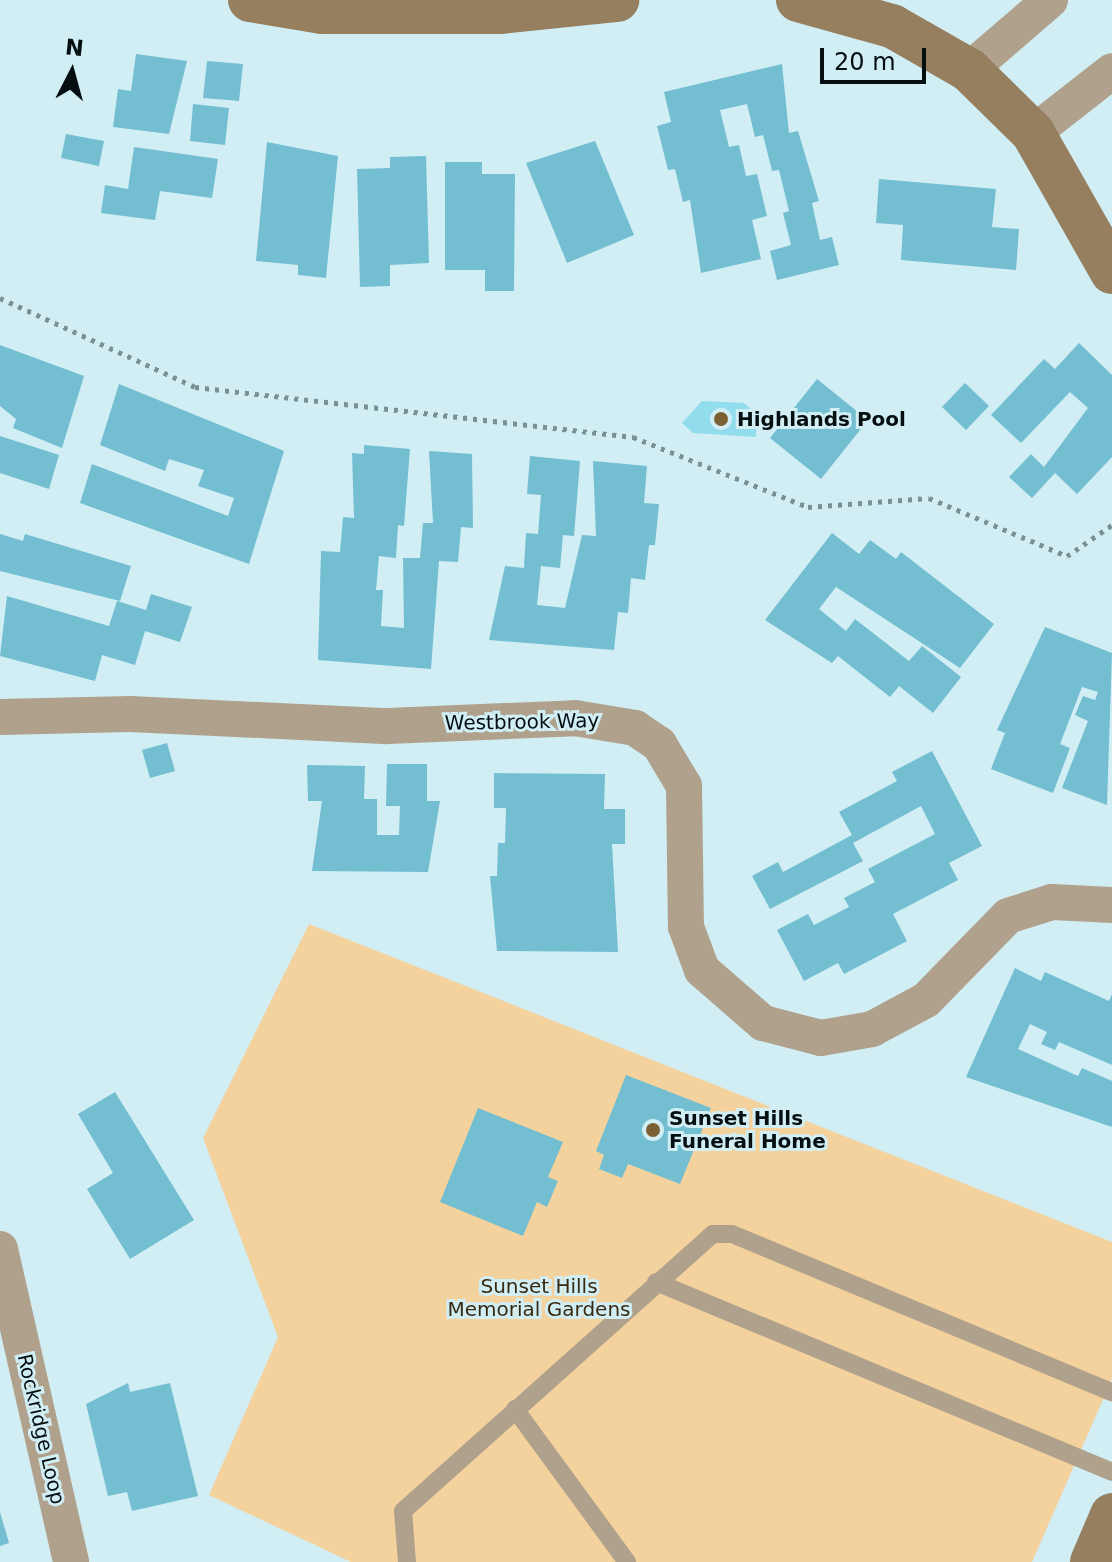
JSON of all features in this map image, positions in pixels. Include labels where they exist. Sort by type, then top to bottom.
[{"type":"street","points":[[250,0],[322,12],[500,12],[617,0]]},
{"type":"street","points":[[798,0],[892,26],[969,70],[1033,133],[1112,272]]},
{"type":"street","points":[[969,70],[1050,0]]},
{"type":"street","points":[[1033,133],[1112,71]]},
{"type":"street","name":"Westbrook Way","points":[[0,717],[130,714],[361,726],[575,718],[635,728],[659,744],[684,786],[686,927],[702,970],[763,1023],[821,1038],[898,1017],[926,1000],[989,929],[1029,906],[1112,905]]},
{"type":"street","name":"Rockridge Loop","points":[[0,1249],[71,1562]]},
{"type":"street","points":[[1092,1562],[1112,1515]]},
{"type":"lane","points":[[407,1562],[403,1511],[704,1238],[732,1234],[1112,1392]]},
{"type":"lane","points":[[656,1282],[1112,1472]]},
{"type":"lane","points":[[515,1409],[627,1562]]},
{"type":"path","points":[[0,298],[195,387],[633,437],[808,507],[929,498],[1067,556],[1112,525]]},
{"type":"green space","name":"Sunset Hills Memorial Gardens","points":[[309,924],[1112,1242],[1112,1379],[1032,1562],[351,1562],[209,1495],[278,1337],[203,1138]]},
{"type":"water","name":"Highlands Pool","points":[[702,401],[744,403],[757,414],[756,437],[693,433],[682,423]]},
{"type":"building","points":[[136,54],[187,61],[169,134],[113,127],[118,89],[131,91]]},
{"type":"building","points":[[207,61],[243,64],[239,101],[203,98]]},
{"type":"building","points":[[782,64],[789,133],[798,131],[819,201],[812,203],[820,240],[832,237],[839,265],[777,280],[770,251],[791,245],[783,213],[789,211],[779,170],[772,171],[763,135],[755,137],[747,104],[720,110],[729,147],[739,145],[746,176],[757,174],[767,216],[752,220],[761,259],[701,273],[690,200],[683,202],[675,169],[668,170],[657,126],[671,122],[664,92]]},
{"type":"building","points":[[193,104],[229,108],[225,145],[190,141]]},
{"type":"building","points":[[66,134],[104,141],[99,166],[61,158]]},
{"type":"building","points":[[595,141],[634,235],[567,263],[526,163]]},
{"type":"building","points":[[267,142],[338,156],[326,278],[298,275],[298,265],[256,261]]},
{"type":"building","points":[[134,147],[218,159],[212,198],[160,191],[155,220],[101,213],[105,185],[128,189]]},
{"type":"building","points":[[426,156],[429,263],[390,265],[390,286],[360,287],[357,169],[390,168],[390,157]]},
{"type":"building","points":[[445,162],[482,162],[482,174],[515,174],[514,291],[485,291],[485,270],[445,270]]},
{"type":"building","points":[[879,179],[996,189],[992,227],[1019,229],[1016,270],[901,260],[903,225],[876,223]]},
{"type":"building","points":[[1079,343],[1112,375],[1112,457],[1077,494],[1055,473],[1032,498],[1009,477],[1031,454],[1044,467],[1088,408],[1070,392],[1021,443],[991,415],[1044,359],[1055,369]]},
{"type":"building","points":[[0,345],[84,376],[62,448],[13,428],[16,419],[0,406]]},
{"type":"building","points":[[817,379],[868,420],[821,479],[770,438]]},
{"type":"building","points":[[965,383],[989,406],[966,430],[942,407]]},
{"type":"building","points":[[119,384],[284,451],[249,564],[80,503],[92,464],[228,516],[234,498],[198,486],[204,470],[169,459],[165,471],[100,445]]},
{"type":"building","points":[[0,436],[59,455],[49,489],[0,473]]},
{"type":"building","points":[[364,445],[410,449],[404,526],[398,525],[396,558],[379,556],[376,590],[383,590],[381,626],[404,628],[403,558],[420,558],[423,523],[433,523],[429,451],[472,454],[473,528],[461,527],[458,562],[439,561],[431,669],[318,660],[321,551],[340,552],[343,517],[354,518],[352,453],[364,454]]},
{"type":"building","points":[[530,456],[580,461],[574,536],[563,535],[560,568],[541,566],[537,605],[565,608],[582,535],[596,536],[593,461],[647,466],[644,503],[659,504],[655,545],[649,545],[645,580],[631,578],[628,613],[618,612],[614,650],[489,640],[505,566],[524,568],[526,533],[538,534],[541,495],[527,494]]},
{"type":"building","points":[[832,533],[859,554],[870,540],[896,559],[901,552],[994,624],[960,668],[836,587],[819,609],[846,631],[855,619],[909,661],[922,646],[961,677],[933,713],[899,686],[890,697],[838,656],[832,663],[765,620]]},
{"type":"building","points":[[0,534],[23,541],[25,534],[131,566],[120,601],[0,571]]},
{"type":"building","points":[[151,594],[192,607],[180,642],[145,631],[135,665],[102,655],[95,681],[0,656],[7,596],[109,626],[117,601],[146,610]]},
{"type":"building","points":[[1045,627],[1112,653],[1107,805],[1062,788],[1088,721],[1075,715],[1083,696],[1095,700],[1098,692],[1082,687],[1060,744],[1070,748],[1053,793],[991,769],[1005,733],[997,730]]},
{"type":"building","points":[[167,743],[175,771],[150,778],[142,750]]},
{"type":"building","points":[[932,751],[982,846],[949,863],[958,880],[893,914],[907,941],[844,974],[838,963],[804,981],[777,930],[808,914],[814,925],[849,907],[844,898],[875,882],[868,869],[935,834],[921,806],[853,843],[863,861],[770,909],[752,876],[778,862],[783,872],[852,835],[839,812],[897,781],[892,772]]},
{"type":"building","points":[[387,764],[427,764],[427,801],[440,801],[428,872],[312,871],[322,801],[308,801],[307,765],[365,766],[364,799],[377,799],[377,835],[399,835],[400,806],[386,806]]},
{"type":"building","points":[[494,773],[605,774],[604,809],[625,809],[625,844],[612,844],[618,952],[497,951],[490,876],[497,876],[498,843],[505,843],[506,808],[494,808]]},
{"type":"building","points":[[1015,968],[1041,981],[1045,972],[1109,1001],[1112,994],[1112,1065],[1059,1042],[1055,1050],[1041,1044],[1047,1032],[1030,1024],[1018,1049],[1078,1076],[1082,1068],[1112,1081],[1112,1127],[966,1077]]},
{"type":"building","name":"Sunset Hills Funeral Home","points":[[626,1075],[711,1108],[680,1184],[628,1164],[622,1178],[599,1169],[604,1155],[596,1151]]},
{"type":"building","points":[[115,1092],[194,1220],[130,1259],[87,1189],[113,1173],[78,1114]]},
{"type":"building","points":[[478,1108],[563,1142],[548,1177],[558,1181],[547,1207],[537,1202],[523,1236],[440,1202]]},
{"type":"building","points":[[128,1383],[130,1392],[170,1383],[198,1496],[132,1511],[127,1492],[108,1496],[86,1404]]},
{"type":"building","points":[[0,1512],[9,1543],[0,1546]]},
{"type":"place","name":"Highlands Pool","points":[[721,419]]},
{"type":"place","name":"Sunset Hills Funeral Home","points":[[653,1130]]}]
